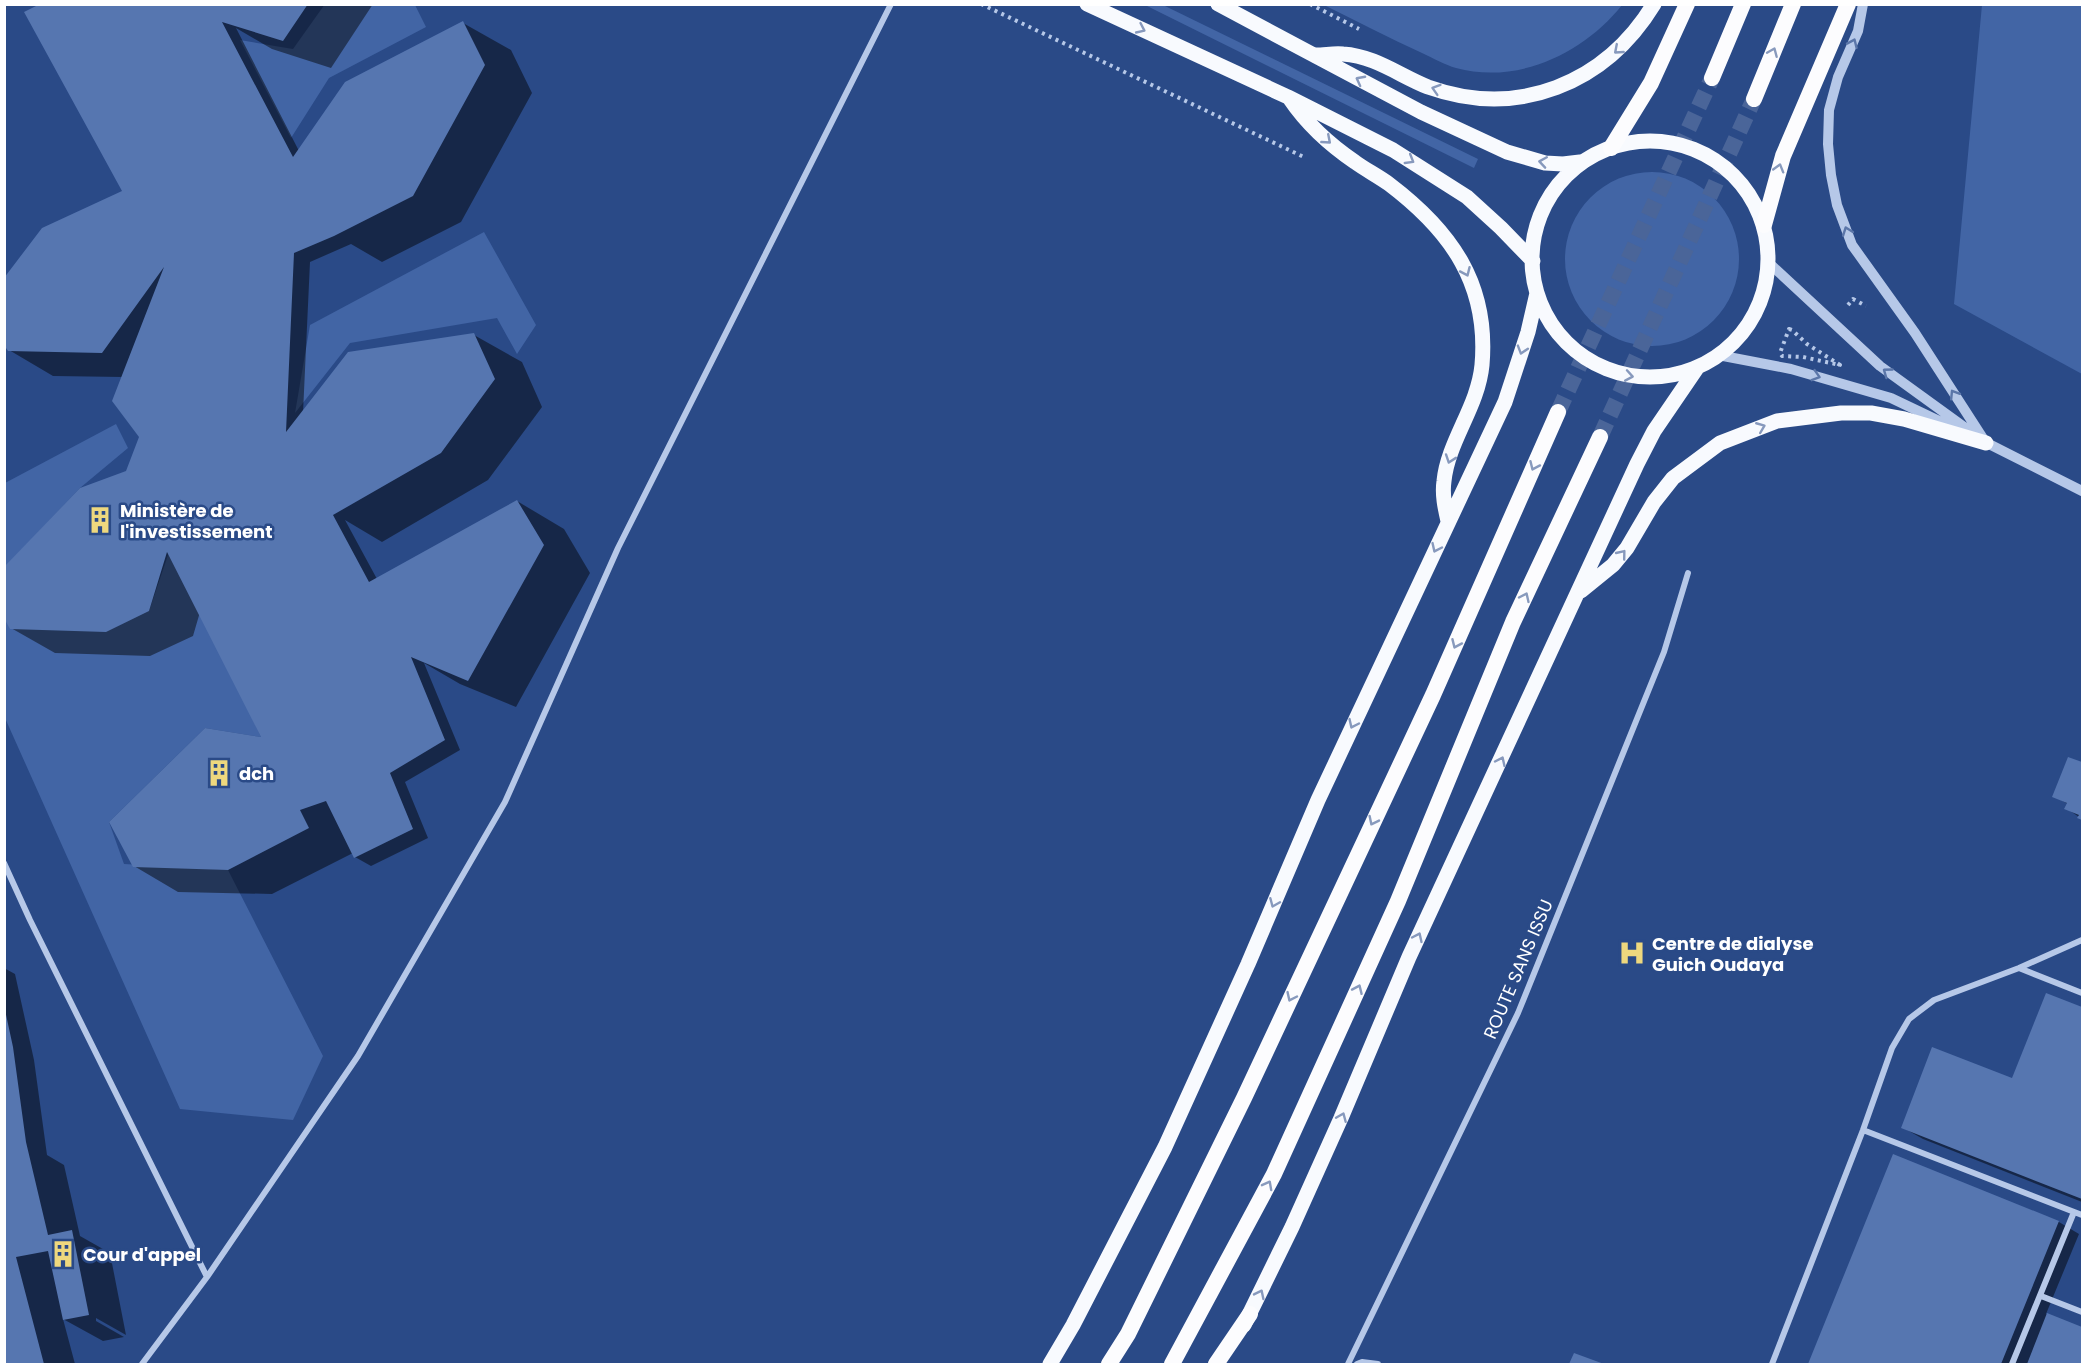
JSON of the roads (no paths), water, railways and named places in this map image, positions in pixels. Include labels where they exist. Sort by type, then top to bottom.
[{"type":"highway","points":[[1611,148],[1651,83],[1687,4]]},
{"type":"highway","points":[[1712,78],[1743,4]]},
{"type":"highway","points":[[1754,99],[1793,4]]},
{"type":"highway","points":[[1764,225],[1783,156],[1848,4]]},
{"type":"highway","points":[[1109,1365],[1128,1334],[1249,1087],[1434,695],[1558,412]]},
{"type":"highway","points":[[1172,1365],[1274,1174],[1398,901],[1513,622],[1600,438]]},
{"type":"highway","points":[[1216,1365],[1250,1314]]},
{"type":"main road","points":[[1088,4],[1288,97],[1393,150],[1431,172],[1485,212],[1533,261]]},
{"type":"main road","points":[[1218,4],[1421,112],[1507,152],[1545,163],[1563,164],[1580,162],[1611,148],[1643,141],[1674,142],[1705,153],[1731,171],[1751,196],[1764,225],[1768,244],[1769,263],[1759,305],[1735,342],[1697,368],[1670,376],[1641,378],[1604,369],[1587,361],[1565,343],[1548,320],[1537,293],[1533,261],[1536,233],[1545,206],[1560,182],[1580,162]]},
{"type":"main road","points":[[1314,55],[1343,54],[1363,57],[1381,63],[1426,86],[1455,95],[1485,99],[1516,98],[1545,92],[1574,80],[1600,65],[1623,46],[1643,23],[1654,4]]},
{"type":"main road","points":[[1288,97],[1300,114],[1335,147],[1417,207],[1443,236],[1464,266],[1478,301],[1482,365],[1475,399],[1449,460],[1444,480],[1443,501],[1448,521]]},
{"type":"main road","points":[[1050,1365],[1165,1147],[1248,964],[1318,800],[1505,402],[1528,332],[1537,293]]},
{"type":"main road","points":[[1224,1365],[1292,1227],[1409,957],[1654,431],[1697,368]]},
{"type":"main road","points":[[1579,593],[1613,565],[1627,548],[1654,502],[1673,478],[1720,443],[1777,421],[1841,413],[1871,413],[1904,419],[1986,443]]},
{"type":"street","points":[[142,1365],[207,1277],[358,1056],[505,802],[618,548],[891,4]]},
{"type":"street","points":[[1863,4],[1858,31],[1838,77],[1829,110],[1828,144],[1837,205],[1852,245],[1915,333],[1986,443]]},
{"type":"street","points":[[1769,263],[1880,366],[1986,443]]},
{"type":"street","points":[[1718,355],[1791,369],[1891,398],[2082,491]]},
{"type":"street","name":"ROUTE SANS ISSU","points":[[1348,1365],[1518,1013],[1664,652],[1688,573]]},
{"type":"street","points":[[4,863],[207,1277]]},
{"type":"street","points":[[1772,1365],[1863,1130],[1892,1048],[1909,1019],[1934,1000],[2019,968],[2082,940]]},
{"type":"street","points":[[2019,968],[2082,993]]},
{"type":"street","points":[[1863,1130],[2082,1215]]},
{"type":"street","points":[[2013,1365],[2074,1212]]},
{"type":"street","points":[[2041,1296],[2082,1312]]},
{"type":"street","points":[[1357,1365],[1362,1362],[1378,1365]]},
{"type":"tunnel","points":[[1558,412],[1712,78]]},
{"type":"tunnel","points":[[1600,437],[1754,99]]},
{"type":"place","name":"Ministère de l'investissement","points":[[100,520]]},
{"type":"place","name":"dch","points":[[219,773]]},
{"type":"place","name":"Centre de dialyse Guich Oudaya","points":[[1632,953]]},
{"type":"place","name":"Cour d'appel","points":[[63,1254]]}]
